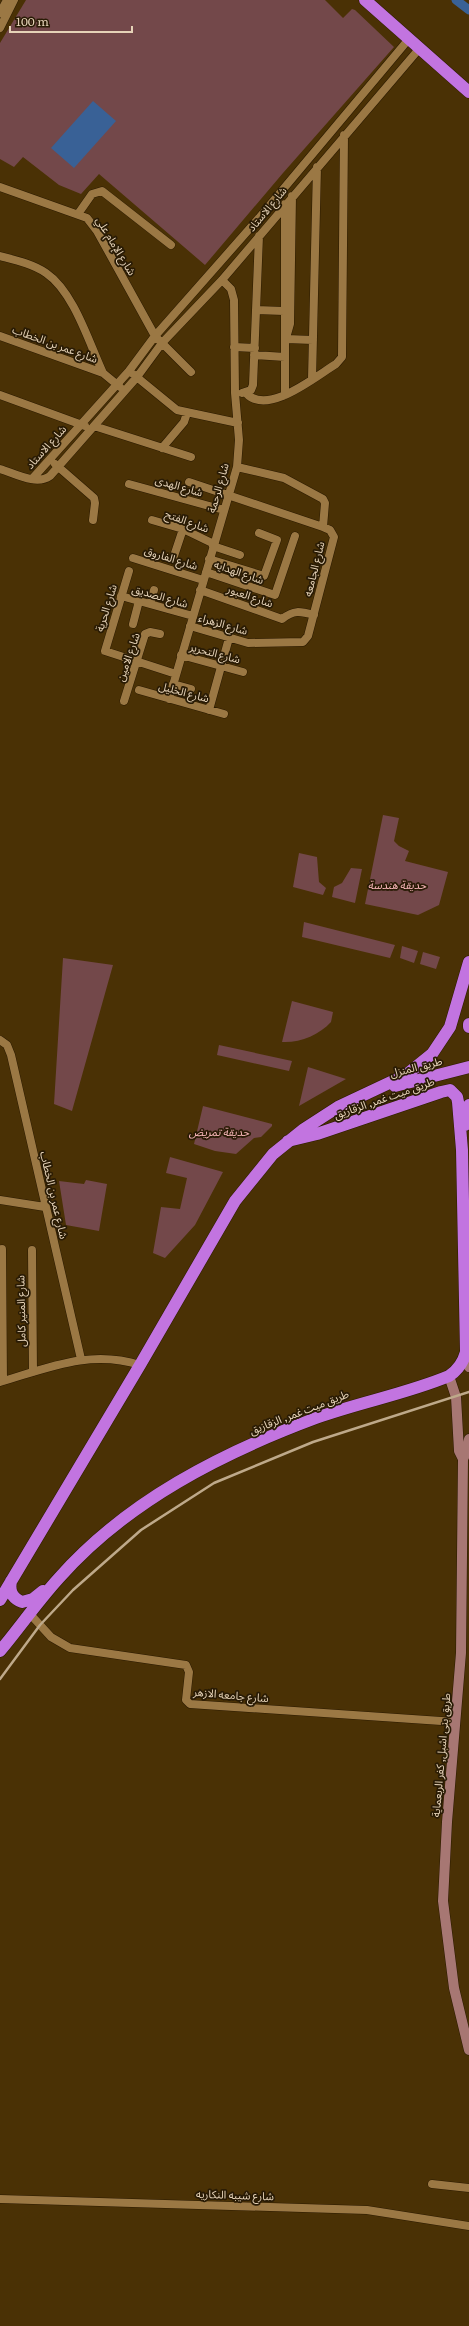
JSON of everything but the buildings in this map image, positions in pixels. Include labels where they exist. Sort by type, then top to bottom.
[{"type":"highway","points":[[366,0],[408,40],[469,92]]},
{"type":"highway","points":[[369,1092],[415,1069],[439,1046],[455,1015],[469,962]]},
{"type":"highway","name":"طريق المنزل","points":[[369,1092],[469,1067]]},
{"type":"highway","name":"طريق ميت غمر, الزقازيق","points":[[288,1141],[318,1134],[364,1117],[450,1090],[457,1097],[462,1150],[466,1352]]},
{"type":"highway","name":"طريق ميت غمر, الزقازيق","points":[[0,1600],[140,1365],[234,1201],[273,1154],[288,1141],[320,1117],[369,1092]]},
{"type":"highway","name":"طريق ميت غمر, الزقازيق","points":[[462,1150],[469,1105]]},
{"type":"highway","points":[[449,1376],[460,1366],[466,1352]]},
{"type":"highway","name":"طريق ميت غمر, الزقازيق","points":[[1,1646],[30,1614],[59,1578],[98,1540],[135,1510],[163,1491],[212,1464],[264,1439],[318,1417],[449,1376]]},
{"type":"highway","points":[[12,1578],[10,1590],[12,1595],[22,1602],[33,1599],[59,1578]]},
{"type":"street","points":[[0,13],[7,0]]},
{"type":"street","points":[[0,28],[14,0]]},
{"type":"street","name":"شارع الاستاد","points":[[32,479],[129,371],[155,336],[259,218],[326,135],[408,40]]},
{"type":"street","name":"شارع الاستاد","points":[[32,479],[46,478],[58,467],[137,377],[162,342],[222,280],[336,144],[419,49]]},
{"type":"street","points":[[326,135],[336,144]]},
{"type":"street","points":[[235,393],[246,393],[258,401],[273,401],[336,364],[343,354],[344,135]]},
{"type":"street","points":[[312,379],[317,167]]},
{"type":"street","name":"شارع الإمام علي","points":[[0,188],[87,218],[97,231],[155,336],[191,372]]},
{"type":"street","points":[[78,214],[92,194],[102,190],[171,245]]},
{"type":"street","points":[[286,339],[290,324],[292,196]]},
{"type":"street","points":[[285,204],[285,395]]},
{"type":"street","points":[[259,218],[268,226]]},
{"type":"street","points":[[246,393],[253,388],[259,236]]},
{"type":"street","name":"شارع عمر بن الخطاب","points":[[0,256],[45,272],[55,280],[75,309],[103,374]]},
{"type":"street","name":"شارع الرحمة","points":[[169,699],[237,467],[238,423],[235,393],[233,296],[228,286],[222,280]]},
{"type":"street","points":[[256,310],[284,311]]},
{"type":"street","name":"شارع عمر بن الخطاب","points":[[0,336],[103,374],[124,391]]},
{"type":"street","points":[[286,339],[313,340]]},
{"type":"street","points":[[234,347],[285,357]]},
{"type":"street","points":[[129,371],[173,407],[187,413],[208,415],[238,423]]},
{"type":"street","points":[[0,395],[81,424],[191,457]]},
{"type":"street","points":[[162,448],[184,422],[187,413]]},
{"type":"street","points":[[50,460],[94,498],[95,503],[93,520]]},
{"type":"street","points":[[237,467],[284,478],[323,499],[325,503],[323,527]]},
{"type":"street","points":[[0,469],[32,479]]},
{"type":"street","name":"شارع الجامعه","points":[[189,482],[228,494],[330,530],[334,537],[314,615],[307,638],[298,644]]},
{"type":"street","name":"شارع الهدى","points":[[129,484],[224,510]]},
{"type":"street","name":"شارع الفتح","points":[[152,520],[183,529],[213,545],[240,555]]},
{"type":"street","points":[[174,556],[183,529]]},
{"type":"street","points":[[210,558],[264,576],[277,540],[259,533]]},
{"type":"street","name":"شارع الهدايه","points":[[204,576],[274,595],[295,536]]},
{"type":"street","name":"شارع الفاروق","points":[[133,558],[204,576]]},
{"type":"street","name":"شارع الحرية","points":[[129,571],[105,651],[137,661]]},
{"type":"street","points":[[150,604],[154,590]]},
{"type":"street","name":"شارع العبور","points":[[200,590],[282,619],[287,614],[297,611],[314,615]]},
{"type":"street","name":"شارع الصديق","points":[[121,596],[193,616]]},
{"type":"street","points":[[133,624],[139,601]]},
{"type":"street","name":"شارع الزهراء","points":[[190,626],[253,644],[279,642],[298,644]]},
{"type":"street","name":"شارع الامين","points":[[124,701],[146,634],[150,632],[160,634]]},
{"type":"street","points":[[209,710],[230,638]]},
{"type":"street","name":"شارع التحرير","points":[[181,655],[244,672]]},
{"type":"street","points":[[137,661],[176,674]]},
{"type":"street","points":[[173,684],[191,689]]},
{"type":"street","name":"شارع الخليل","points":[[139,690],[224,714]]},
{"type":"street","name":"شارع عمر بن الخطاب","points":[[0,1040],[6,1045],[11,1055],[45,1207],[66,1287],[81,1359]]},
{"type":"street","points":[[0,1200],[45,1207]]},
{"type":"street","points":[[2,1249],[1,1381],[81,1359],[111,1359],[140,1365]]},
{"type":"street","name":"شارع المنير كامل","points":[[32,1250],[33,1372]]},
{"type":"street","points":[[466,1352],[469,1367]]},
{"type":"street","points":[[449,1376],[456,1397],[459,1451],[463,1459]]},
{"type":"street","points":[[463,1459],[467,1451],[469,1439]]},
{"type":"street","name":"طريق بنى اشبل, كفر الربعماية","points":[[463,1459],[462,1613],[456,1722],[447,1822],[443,1901],[450,1964],[469,2050]]},
{"type":"street","name":"شارع جامعه الازهر","points":[[30,1614],[51,1637],[70,1648],[186,1665],[189,1672],[186,1700],[190,1704],[456,1722]]},
{"type":"street","points":[[432,2184],[469,2188]]},
{"type":"street","name":"شارع شيبه النكاريه","points":[[0,2199],[367,2210],[469,2226]]},
{"type":"green space","points":[[26,0],[325,0],[343,18],[352,9],[355,10],[394,47],[283,173],[205,265],[99,174],[81,194],[59,185],[23,157],[14,167],[0,159],[0,43]]},
{"type":"green space","name":"حديقة هندسة","points":[[383,815],[399,818],[394,841],[399,846],[409,851],[405,861],[448,872],[439,905],[418,915],[365,904]]},
{"type":"green space","points":[[299,853],[317,857],[319,882],[326,888],[323,895],[293,887]]},
{"type":"green space","name":"حديقة هندسة","points":[[351,868],[362,869],[355,903],[332,897],[334,887],[342,883]]},
{"type":"green space","points":[[304,922],[395,945],[390,958],[302,937]]},
{"type":"green space","points":[[402,946],[418,951],[414,963],[400,958]]},
{"type":"green space","points":[[423,952],[440,957],[436,969],[420,964]]},
{"type":"green space","points":[[63,958],[113,965],[72,1111],[54,1104]]},
{"type":"green space","points":[[292,1001],[333,1012],[331,1022],[321,1031],[302,1040],[282,1042]]},
{"type":"green space","points":[[219,1045],[292,1061],[289,1071],[217,1055]]},
{"type":"green space","points":[[308,1067],[346,1079],[299,1106]]},
{"type":"green space","name":"حديقة تمريض","points":[[203,1106],[272,1124],[272,1126],[261,1137],[254,1138],[236,1154],[215,1151],[194,1144]]},
{"type":"green space","points":[[170,1157],[223,1172],[195,1225],[165,1258],[153,1253],[161,1207],[180,1209],[187,1178],[166,1173]]},
{"type":"green space","points":[[86,1180],[107,1184],[99,1231],[66,1225],[59,1181],[84,1184]]},
{"type":"water","points":[[93,101],[116,121],[74,168],[51,148]]},
{"type":"waterway","points":[[456,0],[469,10]]},
{"type":"railway","points":[[0,1679],[40,1625],[73,1590],[141,1530],[214,1483],[313,1442],[469,1392]]}]
